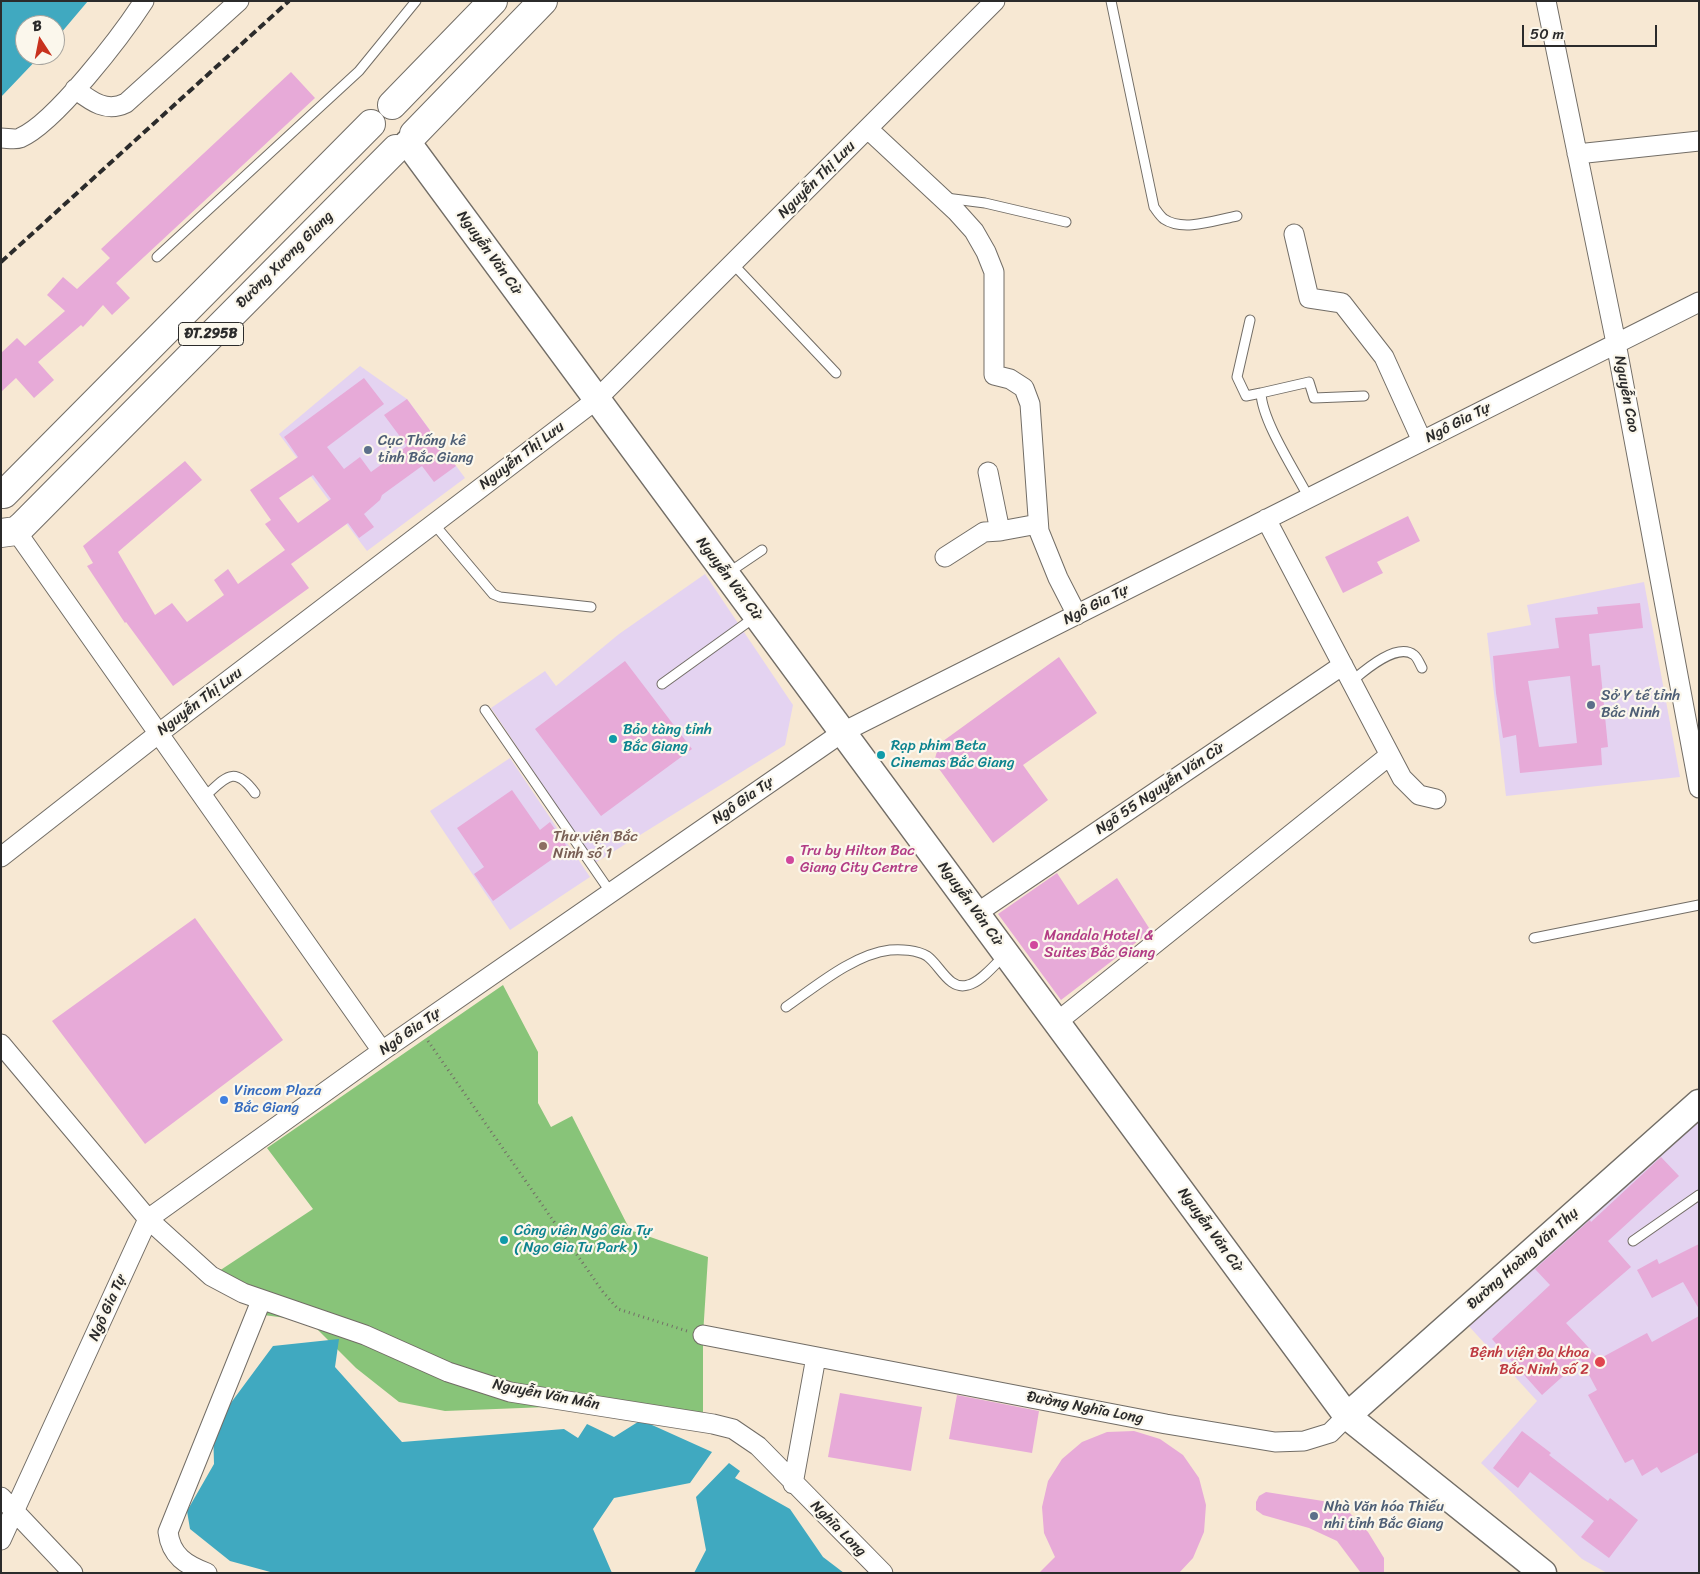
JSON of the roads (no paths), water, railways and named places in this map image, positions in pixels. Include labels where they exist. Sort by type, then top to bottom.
[{"type":"main road","name":"ĐT.295B","points":[[3,494],[371,124],[378,111],[392,105],[493,1]]},
{"type":"main road","name":"Đường Xương Giang","points":[[11,532],[406,142],[543,1]]},
{"type":"main road","points":[[371,124],[371,130],[377,142],[383,146],[406,142],[415,127],[410,114],[399,106],[392,105]]},
{"type":"main road","name":"ĐT.295B","points":[[3,494],[14,496],[22,502],[11,532]]},
{"type":"street","points":[[1,138],[19,138],[43,123],[75,89],[144,1]]},
{"type":"street","points":[[75,89],[101,107],[118,107],[126,103],[239,1]]},
{"type":"street","name":"Nguyễn Thị Lưu","points":[[1,857],[158,734],[596,400],[995,1]]},
{"type":"street","name":"Nguyễn Cao","points":[[1546,1],[1616,343],[1699,788]]},
{"type":"street","points":[[868,129],[941,197],[974,231],[994,272],[994,374],[1010,379],[1024,388],[1030,404],[1038,524],[1058,578],[1076,615]]},
{"type":"street","points":[[1577,154],[1699,141]]},
{"type":"street","name":"Nguyễn Văn Cừ","points":[[406,142],[1347,1416],[1543,1573]]},
{"type":"street","points":[[1294,234],[1309,298],[1342,304],[1384,357],[1422,441]]},
{"type":"street","name":"Ngô Gia Tự","points":[[1,1540],[16,1512],[148,1219],[382,1051],[843,732],[1699,302]]},
{"type":"street","points":[[988,472],[1000,531]]},
{"type":"street","points":[[1266,519],[1390,755],[1409,786],[1419,795],[1436,798]]},
{"type":"street","points":[[945,557],[984,532],[1038,524]]},
{"type":"street","points":[[11,532],[158,734],[382,1051]]},
{"type":"street","name":"Ngõ 55 Nguyễn Văn Cừ","points":[[977,913],[1348,673]]},
{"type":"street","points":[[1057,1022],[1390,755]]},
{"type":"street","name":"Nguyễn Văn Mẫn","points":[[1,1044],[148,1219],[211,1276],[261,1301],[365,1335],[448,1372],[510,1392],[713,1424],[733,1429],[758,1446],[793,1484]]},
{"type":"street","name":"Đường Hoàng Văn Thụ","points":[[1347,1416],[1699,1103]]},
{"type":"street","points":[[207,1573],[182,1561],[175,1554],[170,1544],[168,1532],[261,1301]]},
{"type":"street","name":"Đường Nghĩa Long","points":[[702,1335],[1157,1422],[1275,1442],[1304,1441],[1330,1433],[1347,1416]]},
{"type":"street","points":[[793,1484],[816,1357]]},
{"type":"street","name":"Nghĩa Long","points":[[793,1484],[883,1573]]},
{"type":"street","points":[[1,1497],[73,1573]]},
{"type":"lane","points":[[157,257],[359,71],[416,1]]},
{"type":"lane","points":[[1111,1],[1154,207],[1163,219],[1177,224],[1197,224],[1236,216]]},
{"type":"lane","points":[[941,197],[986,203],[1066,222]]},
{"type":"lane","points":[[733,264],[836,373]]},
{"type":"lane","points":[[1250,320],[1237,377],[1246,396],[1309,382],[1314,398],[1364,396]]},
{"type":"lane","points":[[1260,393],[1261,402],[1275,433],[1309,498]]},
{"type":"lane","points":[[434,524],[493,594],[500,597],[591,608]]},
{"type":"lane","points":[[726,575],[762,550]]},
{"type":"lane","points":[[662,684],[756,615]]},
{"type":"lane","points":[[1348,673],[1393,653],[1405,651],[1415,655],[1422,668]]},
{"type":"lane","points":[[485,710],[611,892]]},
{"type":"lane","points":[[203,798],[229,776],[238,775],[246,780],[255,793]]},
{"type":"lane","points":[[1534,938],[1699,905]]},
{"type":"lane","points":[[786,1007],[853,962],[872,954],[907,950],[926,955],[951,982],[959,986],[976,982],[1007,954]]},
{"type":"lane","points":[[1633,1241],[1699,1195]]},
{"type":"water","points":[[1,1],[88,1],[65,28],[65,15],[15,15],[15,65],[31,65],[1,97]]},
{"type":"water","points":[[339,1339],[335,1367],[402,1442],[564,1429],[578,1438],[587,1424],[614,1437],[641,1420],[712,1452],[690,1483],[614,1498],[593,1529],[612,1573],[274,1573],[230,1561],[190,1529],[187,1511],[214,1464],[213,1427],[273,1346]]},
{"type":"water","points":[[729,1463],[740,1471],[735,1478],[790,1509],[823,1557],[844,1573],[694,1573],[706,1550],[696,1497]]},
{"type":"railway","points":[[1,262],[289,1]]},
{"type":"place","name":"Cục Thống kê tỉnh Bắc Giang","points":[[368,450]]},
{"type":"place","name":"Sở Y tế tỉnh Bắc Ninh","points":[[1591,705]]},
{"type":"place","name":"Bảo tàng tỉnh Bắc Giang","points":[[613,739]]},
{"type":"place","name":"Rạp phim Beta Cinemas Bắc Giang","points":[[881,755]]},
{"type":"place","name":"Thư viện Bắc Ninh số 1","points":[[543,846]]},
{"type":"place","name":"Tru by Hilton Bac Giang City Centre","points":[[790,860]]},
{"type":"place","name":"Mandala Hotel & Suites Bắc Giang","points":[[1034,945]]},
{"type":"place","name":"Vincom Plaza Bắc Giang","points":[[224,1100]]},
{"type":"place","name":"Công viên Ngô Gia Tự ( Ngo Gia Tu Park )","points":[[504,1240]]},
{"type":"place","name":"Bệnh viện Đa khoa Bắc Ninh số 2","points":[[1600,1362]]},
{"type":"place","name":"Nhà Văn hóa Thiếu nhi tỉnh Bắc Giang","points":[[1314,1516]]}]
